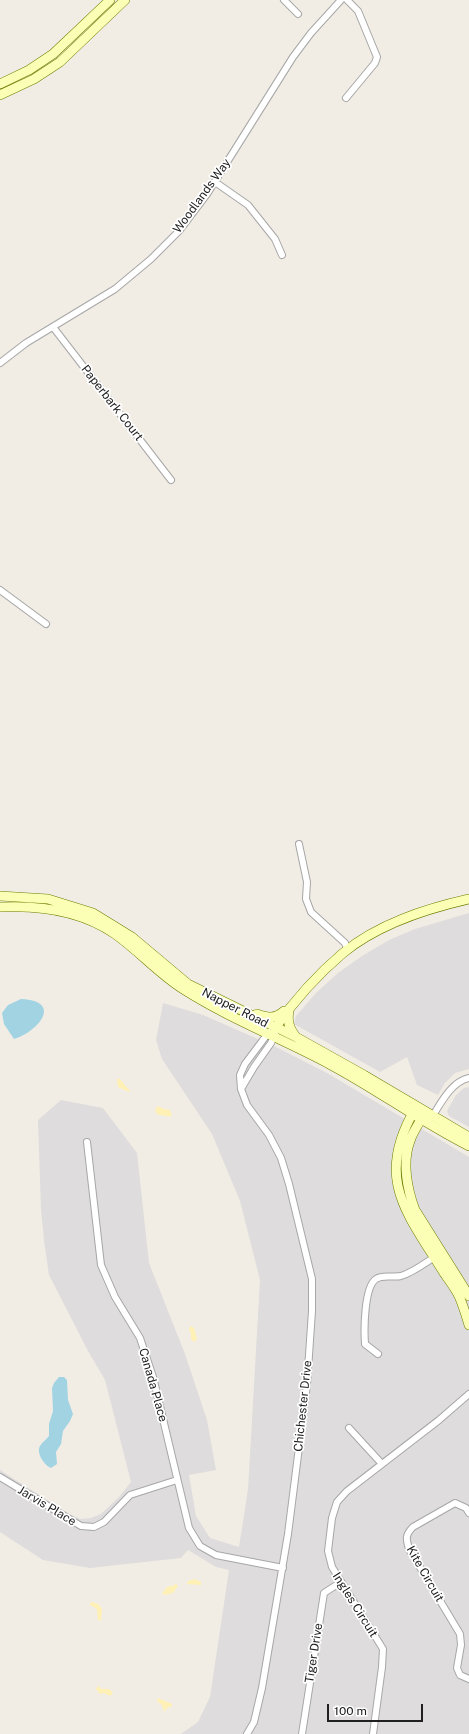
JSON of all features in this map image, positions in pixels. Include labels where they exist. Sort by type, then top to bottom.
[{"type":"street","points":[[0,84],[29,70],[53,54],[110,0]]},
{"type":"street","points":[[0,95],[34,79],[60,62],[124,0]]},
{"type":"street","points":[[284,0],[298,14]]},
{"type":"street","name":"Woodlands Way","points":[[0,363],[26,342],[115,290],[151,259],[179,231],[215,182],[293,57],[341,0]]},
{"type":"street","points":[[346,98],[375,64],[377,57],[358,11],[347,0]]},
{"type":"street","points":[[215,182],[248,205],[275,239],[282,254]]},
{"type":"street","name":"Paperbark Court","points":[[53,327],[171,480]]},
{"type":"street","points":[[0,590],[46,624]]},
{"type":"street","points":[[299,844],[307,882],[306,900],[310,912],[345,943],[348,950]]},
{"type":"street","name":"Napper Road","points":[[0,896],[48,898],[93,913],[132,937],[188,984],[272,1032],[415,1110]]},
{"type":"street","points":[[241,1089],[272,1032],[290,1006],[348,950],[372,934],[400,921],[435,907],[469,899]]},
{"type":"street","name":"Napper Road","points":[[0,906],[27,907],[60,911],[74,914],[104,927],[183,989],[272,1032],[296,1037],[427,1117],[469,1146]]},
{"type":"street","points":[[220,1001],[230,1003],[266,1017],[280,1015],[290,1006]]},
{"type":"street","points":[[290,1006],[287,1018],[288,1025],[296,1037]]},
{"type":"street","name":"Chichester Drive","points":[[248,1734],[254,1722],[262,1688],[283,1568],[307,1384],[312,1311],[312,1279],[289,1184],[281,1158],[269,1135],[247,1105],[241,1089],[240,1075],[245,1064],[272,1032]]},
{"type":"street","points":[[469,1078],[463,1079],[453,1085],[427,1117],[410,1142],[407,1152],[407,1175],[410,1197],[415,1210],[459,1296],[469,1325]]},
{"type":"street","points":[[415,1110],[401,1138],[397,1150],[396,1175],[402,1200],[407,1213],[469,1296]]},
{"type":"street","name":"Napper Road","points":[[427,1117],[469,1137]]},
{"type":"street","name":"Canada Place","points":[[86,1142],[101,1266],[115,1297],[140,1338],[153,1377],[189,1528],[200,1546],[216,1555],[283,1568]]},
{"type":"street","points":[[378,1354],[364,1344],[364,1330],[369,1287],[376,1279],[388,1276],[399,1277],[410,1273],[438,1255]]},
{"type":"street","name":"Ingles Circuit","points":[[373,1734],[383,1649],[332,1568],[328,1552],[332,1518],[337,1502],[347,1491],[460,1403],[469,1394]]},
{"type":"street","points":[[349,1428],[382,1464]]},
{"type":"street","name":"Jarvis Place","points":[[0,1477],[81,1526],[94,1527],[104,1522],[130,1495],[177,1480]]},
{"type":"street","name":"Kite Circuit","points":[[469,1513],[466,1508],[455,1503],[413,1527],[407,1532],[405,1537],[409,1549],[460,1634],[461,1645],[457,1668],[460,1675],[469,1679]]},
{"type":"street","name":"Tiger Drive","points":[[302,1734],[324,1593],[341,1582]]},
{"type":"shaded area","points":[[469,913],[469,1069],[455,1073],[445,1083],[438,1095],[417,1085],[407,1057],[380,1072],[294,1024],[296,1016],[316,993],[338,973],[362,956],[389,940],[415,929]]},
{"type":"shaded area","points":[[163,1003],[203,1015],[276,1047],[327,1073],[469,1157],[469,1734],[181,1734],[198,1722],[210,1697],[229,1570],[216,1567],[188,1550],[181,1558],[90,1568],[43,1560],[0,1532],[0,1470],[69,1514],[80,1519],[91,1518],[101,1514],[119,1497],[131,1482],[105,1380],[88,1351],[49,1275],[41,1209],[38,1120],[61,1100],[103,1108],[137,1153],[149,1263],[185,1354],[207,1420],[216,1470],[189,1475],[196,1516],[210,1538],[239,1547],[248,1489],[260,1280],[240,1201],[212,1134],[162,1059],[156,1040]]},
{"type":"shaded area","points":[[469,1087],[469,1127],[449,1116],[447,1111],[456,1095],[464,1088]]},
{"type":"sand","points":[[119,1078],[130,1091],[129,1092],[118,1087],[117,1080]]},
{"type":"sand","points":[[158,1106],[170,1110],[172,1116],[157,1114],[155,1110]]},
{"type":"sand","points":[[191,1326],[194,1328],[197,1339],[194,1342],[191,1339],[189,1329]]},
{"type":"sand","points":[[195,1579],[201,1582],[201,1585],[187,1584],[188,1581]]},
{"type":"sand","points":[[176,1584],[178,1586],[173,1593],[165,1595],[162,1593],[167,1587]]},
{"type":"sand","points":[[92,1602],[98,1604],[102,1609],[101,1621],[98,1620],[97,1609],[89,1604]]},
{"type":"sand","points":[[98,1686],[102,1689],[109,1689],[113,1693],[110,1696],[104,1693],[100,1694],[96,1689]]},
{"type":"sand","points":[[158,1698],[172,1704],[172,1706],[167,1708],[164,1712],[162,1705],[157,1701]]},
{"type":"water","points":[[21,999],[34,1001],[41,1005],[44,1011],[43,1017],[31,1030],[14,1039],[4,1024],[2,1013],[8,1005]]},
{"type":"water","points":[[59,1377],[64,1377],[67,1380],[68,1400],[73,1414],[63,1431],[61,1444],[56,1452],[57,1464],[51,1468],[41,1458],[39,1449],[49,1436],[49,1424],[53,1411],[52,1388]]}]
